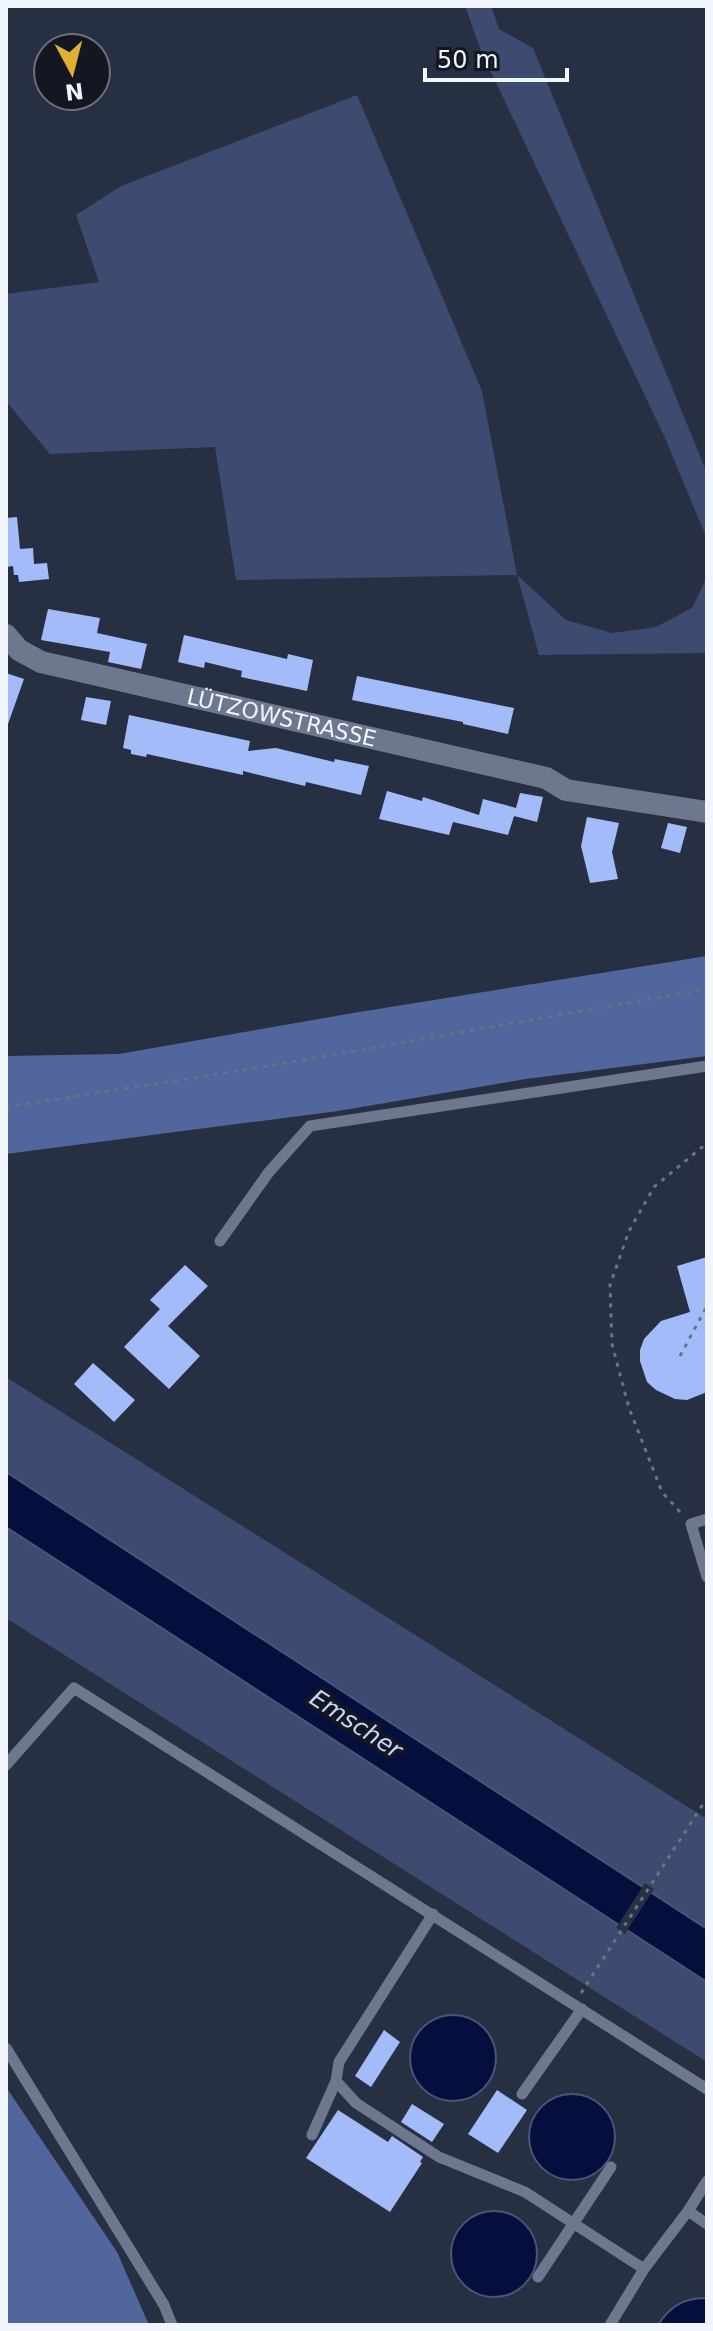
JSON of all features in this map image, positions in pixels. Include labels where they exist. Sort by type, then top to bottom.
[{"type":"street","name":"LÜTZOWSTRASSE","points":[[6,635],[19,650],[41,662],[546,778],[566,790],[707,812]]},
{"type":"lane","points":[[220,1241],[269,1172],[310,1126],[707,1066]]},
{"type":"lane","points":[[707,1519],[691,1524],[707,1577]]},
{"type":"lane","points":[[6,1765],[74,1688],[707,2089]]},
{"type":"lane","points":[[312,2135],[336,2081],[339,2062],[433,1914]]},
{"type":"lane","points":[[522,2094],[578,2007]]},
{"type":"lane","points":[[6,2048],[164,2305],[172,2325]]},
{"type":"lane","points":[[336,2081],[356,2103],[439,2157],[525,2192],[644,2269]]},
{"type":"lane","points":[[538,2277],[611,2167]]},
{"type":"lane","points":[[610,2325],[644,2269],[707,2181]]},
{"type":"lane","points":[[688,2211],[707,2224]]},
{"type":"path","points":[[6,1107],[257,1068],[707,989]]},
{"type":"path","points":[[691,1524],[662,1492],[629,1408],[612,1344],[610,1285],[629,1231],[654,1187],[707,1143]]},
{"type":"path","points":[[680,1356],[707,1306]]},
{"type":"path","points":[[578,2007],[606,1955],[707,1798]]},
{"type":"shaded area","points":[[465,6],[491,6],[499,29],[533,48],[707,473],[707,539],[665,438],[481,51]]},
{"type":"shaded area","points":[[357,95],[482,391],[517,575],[236,580],[215,447],[50,454],[6,401],[6,294],[99,282],[76,215],[121,186]]},
{"type":"shaded area","points":[[517,575],[566,620],[612,633],[656,627],[692,608],[707,577],[707,653],[539,655]]},
{"type":"shaded area","points":[[707,956],[707,1056],[526,1079],[338,1111],[6,1154],[6,1056],[119,1054]]},
{"type":"shaded area","points":[[6,1377],[707,1819],[707,2062],[6,1618]]},
{"type":"shaded area","points":[[6,2087],[117,2252],[149,2325],[6,2325]]},
{"type":"water","name":"Emscher","points":[[6,1472],[707,1929],[707,1982],[6,1527]]},
{"type":"water","points":[[453,2015],[477,2022],[489,2034],[496,2058],[489,2082],[477,2094],[453,2101],[429,2094],[417,2082],[410,2058],[417,2034],[429,2022]]},
{"type":"water","points":[[572,2094],[596,2101],[608,2113],[615,2137],[608,2161],[596,2173],[572,2180],[548,2173],[536,2161],[529,2137],[536,2113],[548,2101]]},
{"type":"water","points":[[494,2211],[518,2218],[530,2230],[537,2254],[530,2278],[518,2290],[494,2297],[470,2290],[458,2278],[451,2254],[458,2230],[470,2218]]},
{"type":"water","points":[[707,2298],[707,2325],[658,2325],[679,2304]]},
{"type":"pier","points":[[645,1883],[654,1889],[625,1934],[616,1928]]},
{"type":"building","points":[[17,517],[20,549],[33,548],[34,564],[47,563],[49,579],[19,582],[13,566],[6,567],[6,518]]},
{"type":"building","points":[[48,609],[100,618],[97,633],[147,644],[141,669],[108,662],[110,652],[41,640]]},
{"type":"building","points":[[184,635],[287,659],[288,654],[313,660],[307,691],[241,677],[242,671],[205,662],[204,668],[178,662]]},
{"type":"building","points":[[6,673],[24,679],[8,724],[6,723]]},
{"type":"building","points":[[357,676],[514,708],[508,734],[352,700]]},
{"type":"building","points":[[86,697],[111,701],[106,725],[81,720]]},
{"type":"building","points":[[129,715],[250,741],[248,751],[276,748],[334,762],[335,759],[369,766],[361,795],[306,782],[305,786],[243,771],[243,775],[147,754],[146,757],[131,754],[131,750],[123,748]]},
{"type":"building","points":[[387,791],[422,801],[423,797],[479,815],[483,799],[516,808],[520,793],[543,797],[537,822],[514,816],[508,835],[453,822],[449,835],[379,819]]},
{"type":"building","points":[[587,817],[619,823],[612,852],[618,879],[590,883],[581,846]]},
{"type":"building","points":[[668,823],[687,827],[680,853],[661,848]]},
{"type":"building","points":[[707,1257],[707,1392],[687,1400],[675,1399],[647,1382],[640,1350],[644,1339],[661,1321],[690,1312],[677,1266]]},
{"type":"building","points":[[185,1265],[208,1286],[168,1326],[200,1356],[169,1389],[124,1347],[160,1309],[150,1300]]},
{"type":"building","points":[[93,1363],[135,1400],[114,1422],[74,1384]]},
{"type":"building","points":[[384,2030],[400,2042],[371,2087],[355,2076]]},
{"type":"building","points":[[497,2090],[527,2110],[498,2153],[468,2134]]},
{"type":"building","points":[[412,2104],[444,2124],[432,2142],[401,2122]]},
{"type":"building","points":[[338,2110],[388,2142],[392,2136],[423,2157],[390,2212],[306,2158]]}]
